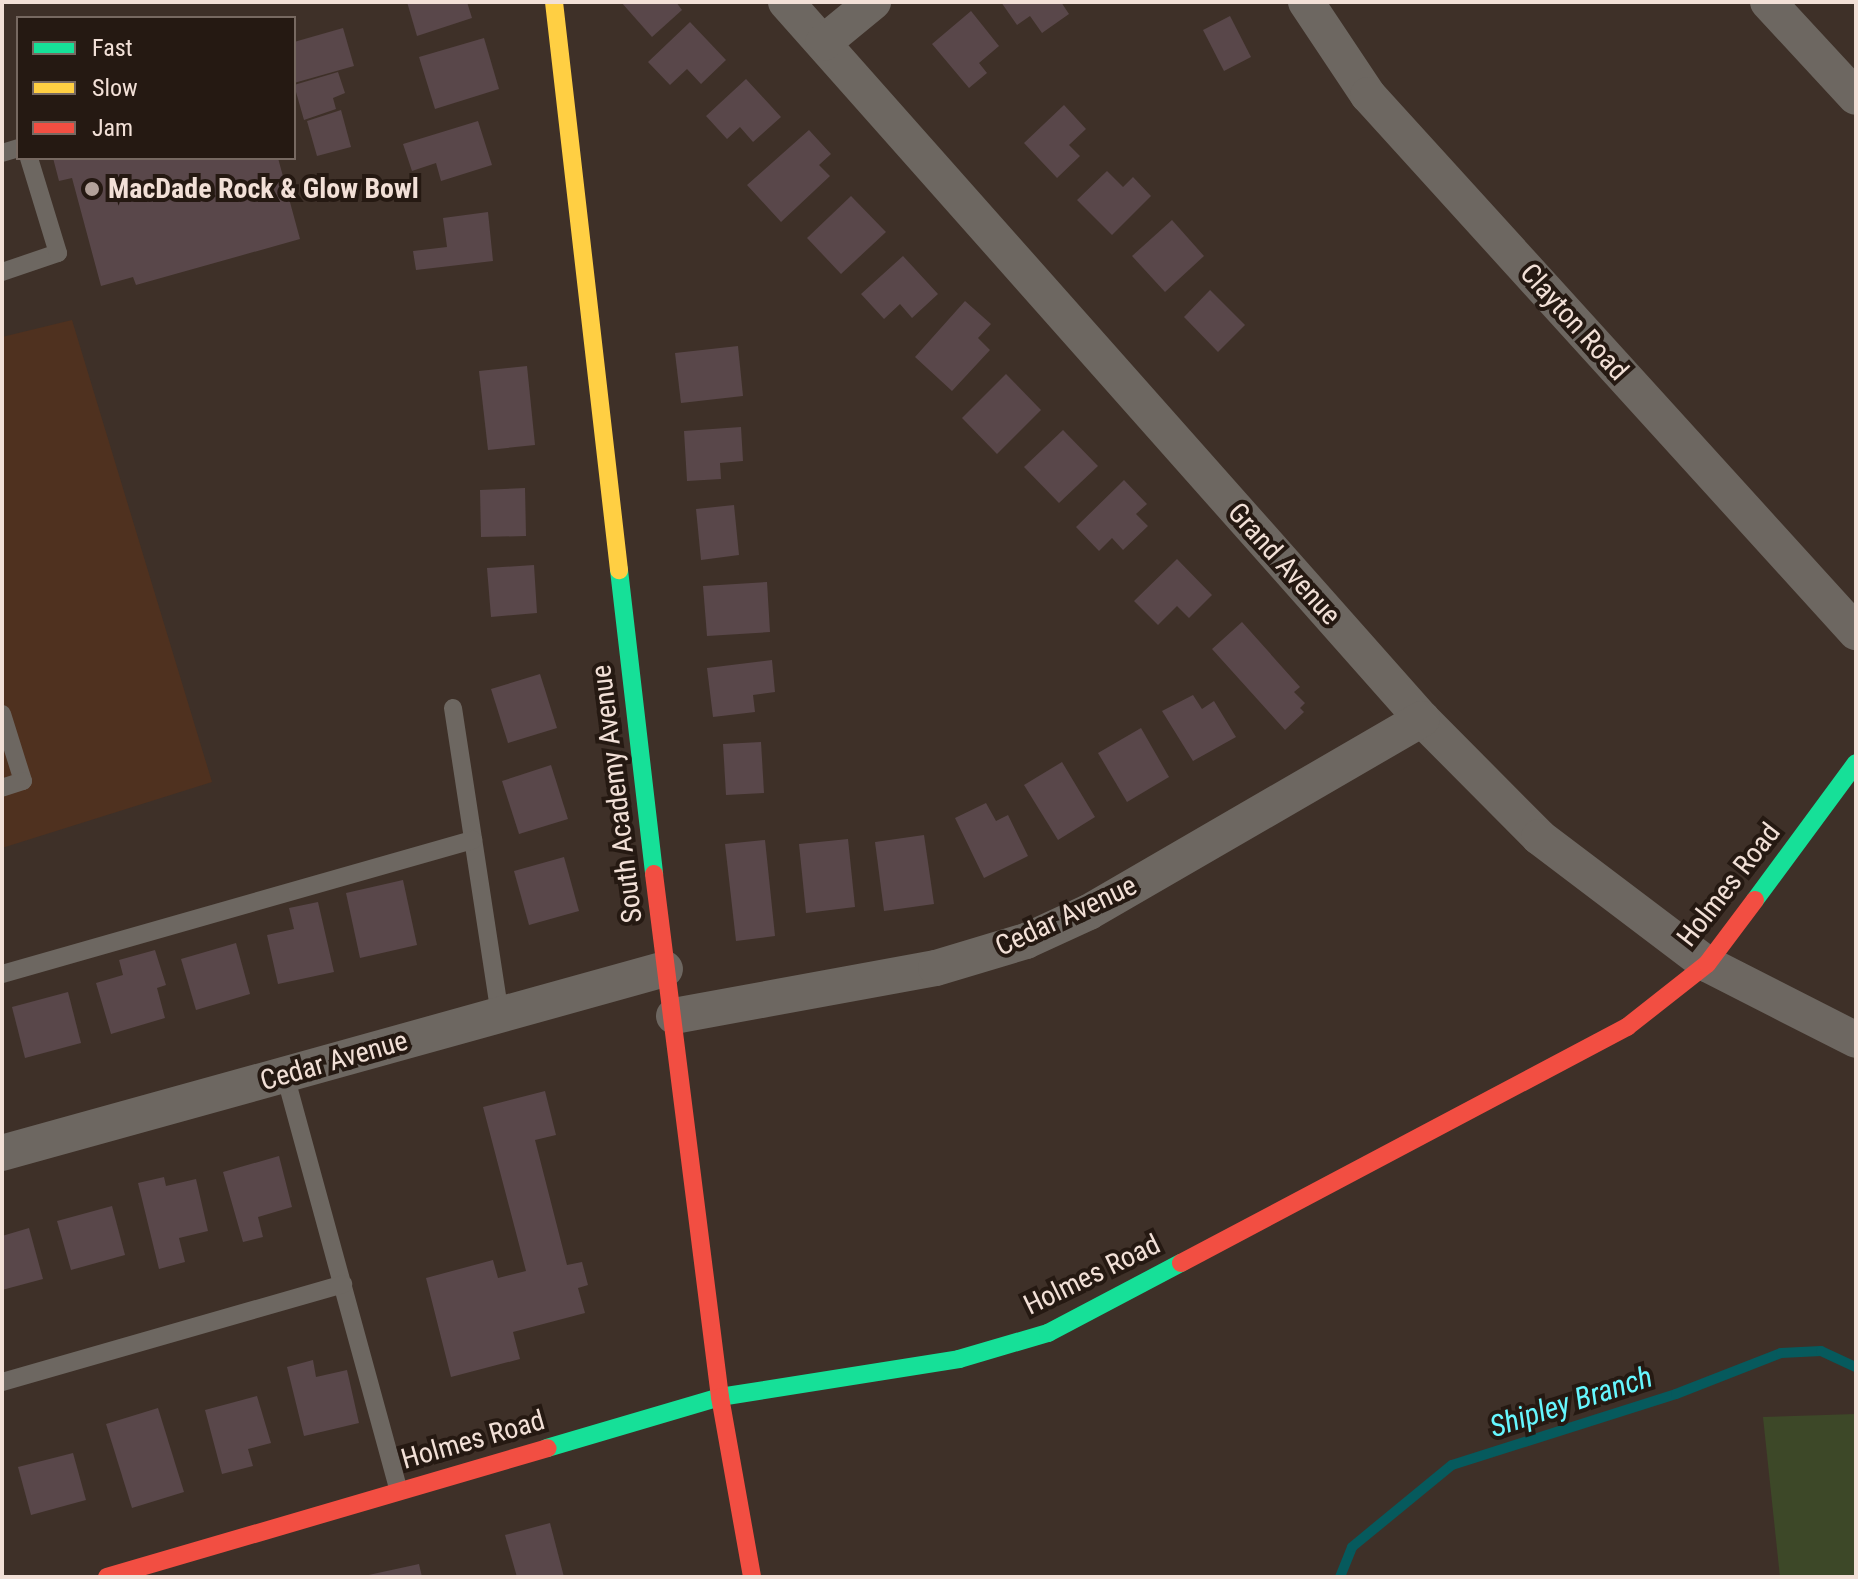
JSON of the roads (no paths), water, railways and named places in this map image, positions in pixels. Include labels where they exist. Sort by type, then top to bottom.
[{"type":"street","name":"South Academy Avenue","points":[[554,2],[665,969],[674,1016],[720,1397],[752,1577]]},
{"type":"street","name":"Grand Avenue","points":[[786,2],[1422,719],[1539,837],[1707,964],[1856,1040]]},
{"type":"street","points":[[823,43],[873,2]]},
{"type":"street","name":"Clayton Road","points":[[1306,2],[1368,95],[1856,632]]},
{"type":"street","points":[[1768,2],[1856,97]]},
{"type":"street","name":"Cedar Avenue","points":[[674,1016],[936,968],[1026,941],[1089,912],[1422,719]]},
{"type":"street","name":"Holmes Road","points":[[107,1577],[720,1397],[959,1359],[1048,1333],[1627,1027],[1707,964],[1856,763]]},
{"type":"street","name":"Cedar Avenue","points":[[2,1153],[665,969]]},
{"type":"lane","points":[[2,272],[58,253],[30,160]]},
{"type":"lane","points":[[453,708],[500,1015]]},
{"type":"lane","points":[[2,714],[23,781],[2,788]]},
{"type":"lane","points":[[2,974],[473,840]]},
{"type":"lane","points":[[285,1075],[399,1491]]},
{"type":"lane","points":[[2,1382],[343,1284]]},
{"type":"waterway","name":"Shipley Branch","points":[[1340,1577],[1352,1547],[1452,1465],[1676,1394],[1781,1353],[1821,1351],[1856,1367]]},
{"type":"place","name":"MacDade Rock & Glow Bowl","points":[[92,189]]}]
